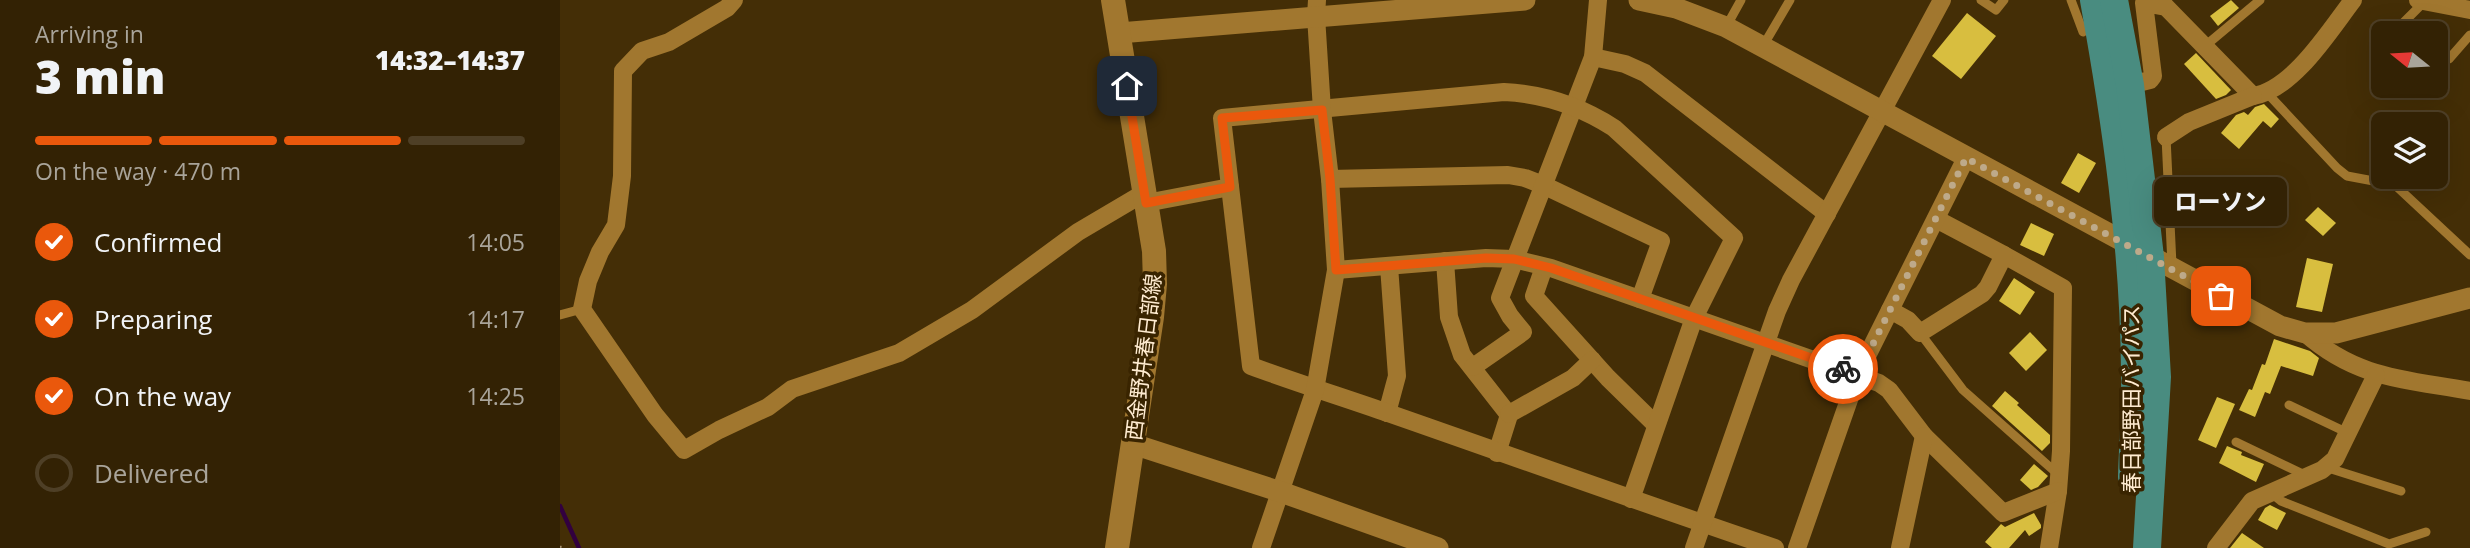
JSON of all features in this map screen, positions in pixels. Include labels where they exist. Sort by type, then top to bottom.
[{"type":"highway","name":"春日部野田バイパス","points":[[2094,0],[2091,32],[2122,177],[2150,257],[2135,370],[2131,548]]},
{"type":"highway","name":"春日部野田バイパス","points":[[2114,0],[2130,85],[2150,257],[2157,377],[2147,548]]},
{"type":"main road","name":"西金野井春日部線","points":[[1113,0],[1154,251],[1155,284],[1117,548]]},
{"type":"street","points":[[733,0],[727,8],[669,42],[642,51],[624,71],[622,176],[615,225],[588,281],[582,309],[655,415],[684,450],[768,407],[792,389],[899,353],[972,310],[1078,232],[1145,198],[1230,187]]},
{"type":"street","points":[[1119,33],[1316,8],[1525,0]]},
{"type":"street","points":[[1473,367],[1522,332],[1500,298],[1593,57],[1598,0]]},
{"type":"street","points":[[1639,0],[1677,4],[1726,27],[2280,327],[2305,333],[2336,333],[2470,298]]},
{"type":"street","points":[[1694,548],[1764,342],[1791,280],[1942,0]]},
{"type":"street","points":[[2166,137],[2189,122],[2261,95],[2293,73],[2320,45],[2353,0]]},
{"type":"street","points":[[2130,85],[2153,76],[2144,1],[2166,7],[2205,46],[2261,95]]},
{"type":"street","points":[[2421,1],[2470,10]]},
{"type":"street","points":[[1261,548],[1315,390],[1336,270],[1316,8]]},
{"type":"street","points":[[1593,57],[1625,64],[1661,84],[1827,214]]},
{"type":"street","points":[[1631,499],[1694,318],[1734,239],[1614,128],[1548,97],[1504,92],[1222,118],[1251,366],[1315,390],[1387,413],[1497,453],[1703,524],[1775,548]]},
{"type":"street","points":[[1797,548],[1858,374],[1966,158]]},
{"type":"street","points":[[1330,179],[1508,175],[1544,185],[1661,241],[1640,299]]},
{"type":"street","points":[[1936,219],[2063,288],[2059,484],[2049,548]]},
{"type":"street","points":[[1890,310],[1908,320],[1920,333],[1982,294],[2004,255]]},
{"type":"street","points":[[1336,270],[1445,261],[1514,259],[1544,267],[1879,383],[1889,390],[1924,436],[2003,513],[2059,484]]},
{"type":"street","points":[[1445,261],[1449,317],[1462,355],[1509,414]]},
{"type":"street","points":[[1387,413],[1397,376],[1389,265]]},
{"type":"street","points":[[1544,267],[1534,296],[1656,425]]},
{"type":"street","points":[[2305,333],[2322,349],[2376,375],[2470,391]]},
{"type":"street","points":[[1497,453],[1509,414],[1573,379],[1592,360]]},
{"type":"street","points":[[2216,548],[2252,502],[2308,477],[2335,459],[2376,375]]},
{"type":"street","points":[[1900,548],[1924,436]]},
{"type":"street","points":[[1133,444],[1281,492],[1438,548]]},
{"type":"lane","points":[[1726,27],[1741,0]]},
{"type":"lane","points":[[1763,46],[1790,0]]},
{"type":"lane","points":[[1981,0],[1996,10],[2004,0]]},
{"type":"lane","points":[[2071,0],[2091,32]]},
{"type":"lane","points":[[2205,46],[2260,0]]},
{"type":"lane","points":[[2405,21],[2421,1]]},
{"type":"lane","points":[[2449,59],[2470,35]]},
{"type":"lane","points":[[2261,95],[2347,176],[2395,185],[2470,255]]},
{"type":"lane","points":[[2150,257],[2166,137]]},
{"type":"lane","points":[[560,315],[582,309]]},
{"type":"lane","points":[[1920,333],[1963,390],[2059,484]]},
{"type":"lane","points":[[2289,405],[2348,433]]},
{"type":"lane","points":[[2236,442],[2308,477]]},
{"type":"lane","points":[[2325,467],[2402,491]]},
{"type":"lane","points":[[2271,493],[2281,501],[2389,544],[2426,533]]},
{"type":"building","points":[[2231,0],[2239,8],[2218,26],[2210,16]]},
{"type":"building","points":[[1967,13],[1996,36],[1961,79],[1932,56]]},
{"type":"building","points":[[2196,53],[2231,90],[2226,95],[2216,99],[2184,64]]},
{"type":"building","points":[[2264,104],[2279,119],[2271,128],[2263,121],[2239,149],[2221,133],[2236,115],[2244,112],[2248,115],[2255,107]]},
{"type":"building","points":[[2078,153],[2096,163],[2079,193],[2061,183]]},
{"type":"building","points":[[2318,207],[2336,223],[2323,236],[2305,220]]},
{"type":"building","points":[[2031,223],[2054,234],[2044,256],[2020,245]]},
{"type":"building","points":[[2307,258],[2333,264],[2322,312],[2296,307]]},
{"type":"building","points":[[2014,278],[2035,292],[2020,315],[1999,301]]},
{"type":"building","points":[[2030,332],[2047,350],[2026,371],[2009,353]]},
{"type":"building","points":[[2274,339],[2310,351],[2319,358],[2313,376],[2281,366],[2270,394],[2265,392],[2255,417],[2239,410],[2249,389],[2252,390],[2262,364],[2265,365]]},
{"type":"building","points":[[2005,391],[2050,435],[2050,443],[2042,451],[1992,406]]},
{"type":"building","points":[[2217,397],[2235,404],[2216,448],[2198,440]]},
{"type":"building","points":[[2227,446],[2264,464],[2256,482],[2219,463]]},
{"type":"building","points":[[2034,464],[2048,476],[2038,487],[2031,490],[2020,480]]},
{"type":"building","points":[[2270,505],[2286,513],[2277,530],[2258,520]]},
{"type":"building","points":[[2034,513],[2041,528],[2029,536],[2025,530],[2009,548],[1992,548],[1985,542],[2001,524],[2005,527]]},
{"type":"building","points":[[2242,533],[2264,548],[2230,548]]},
{"type":"waterway","points":[[560,506],[579,548]]},
{"type":"way so far","points":[[1843,369],[1858,374],[1966,158],[2221,296]]},
{"type":"place","name":"ローソン","points":[[2221,296]]},
{"type":"route","points":[[1127,86],[1146,203],[1230,187],[1222,118],[1322,110],[1336,270],[1486,258],[1514,259],[1551,268],[1843,369]]}]
